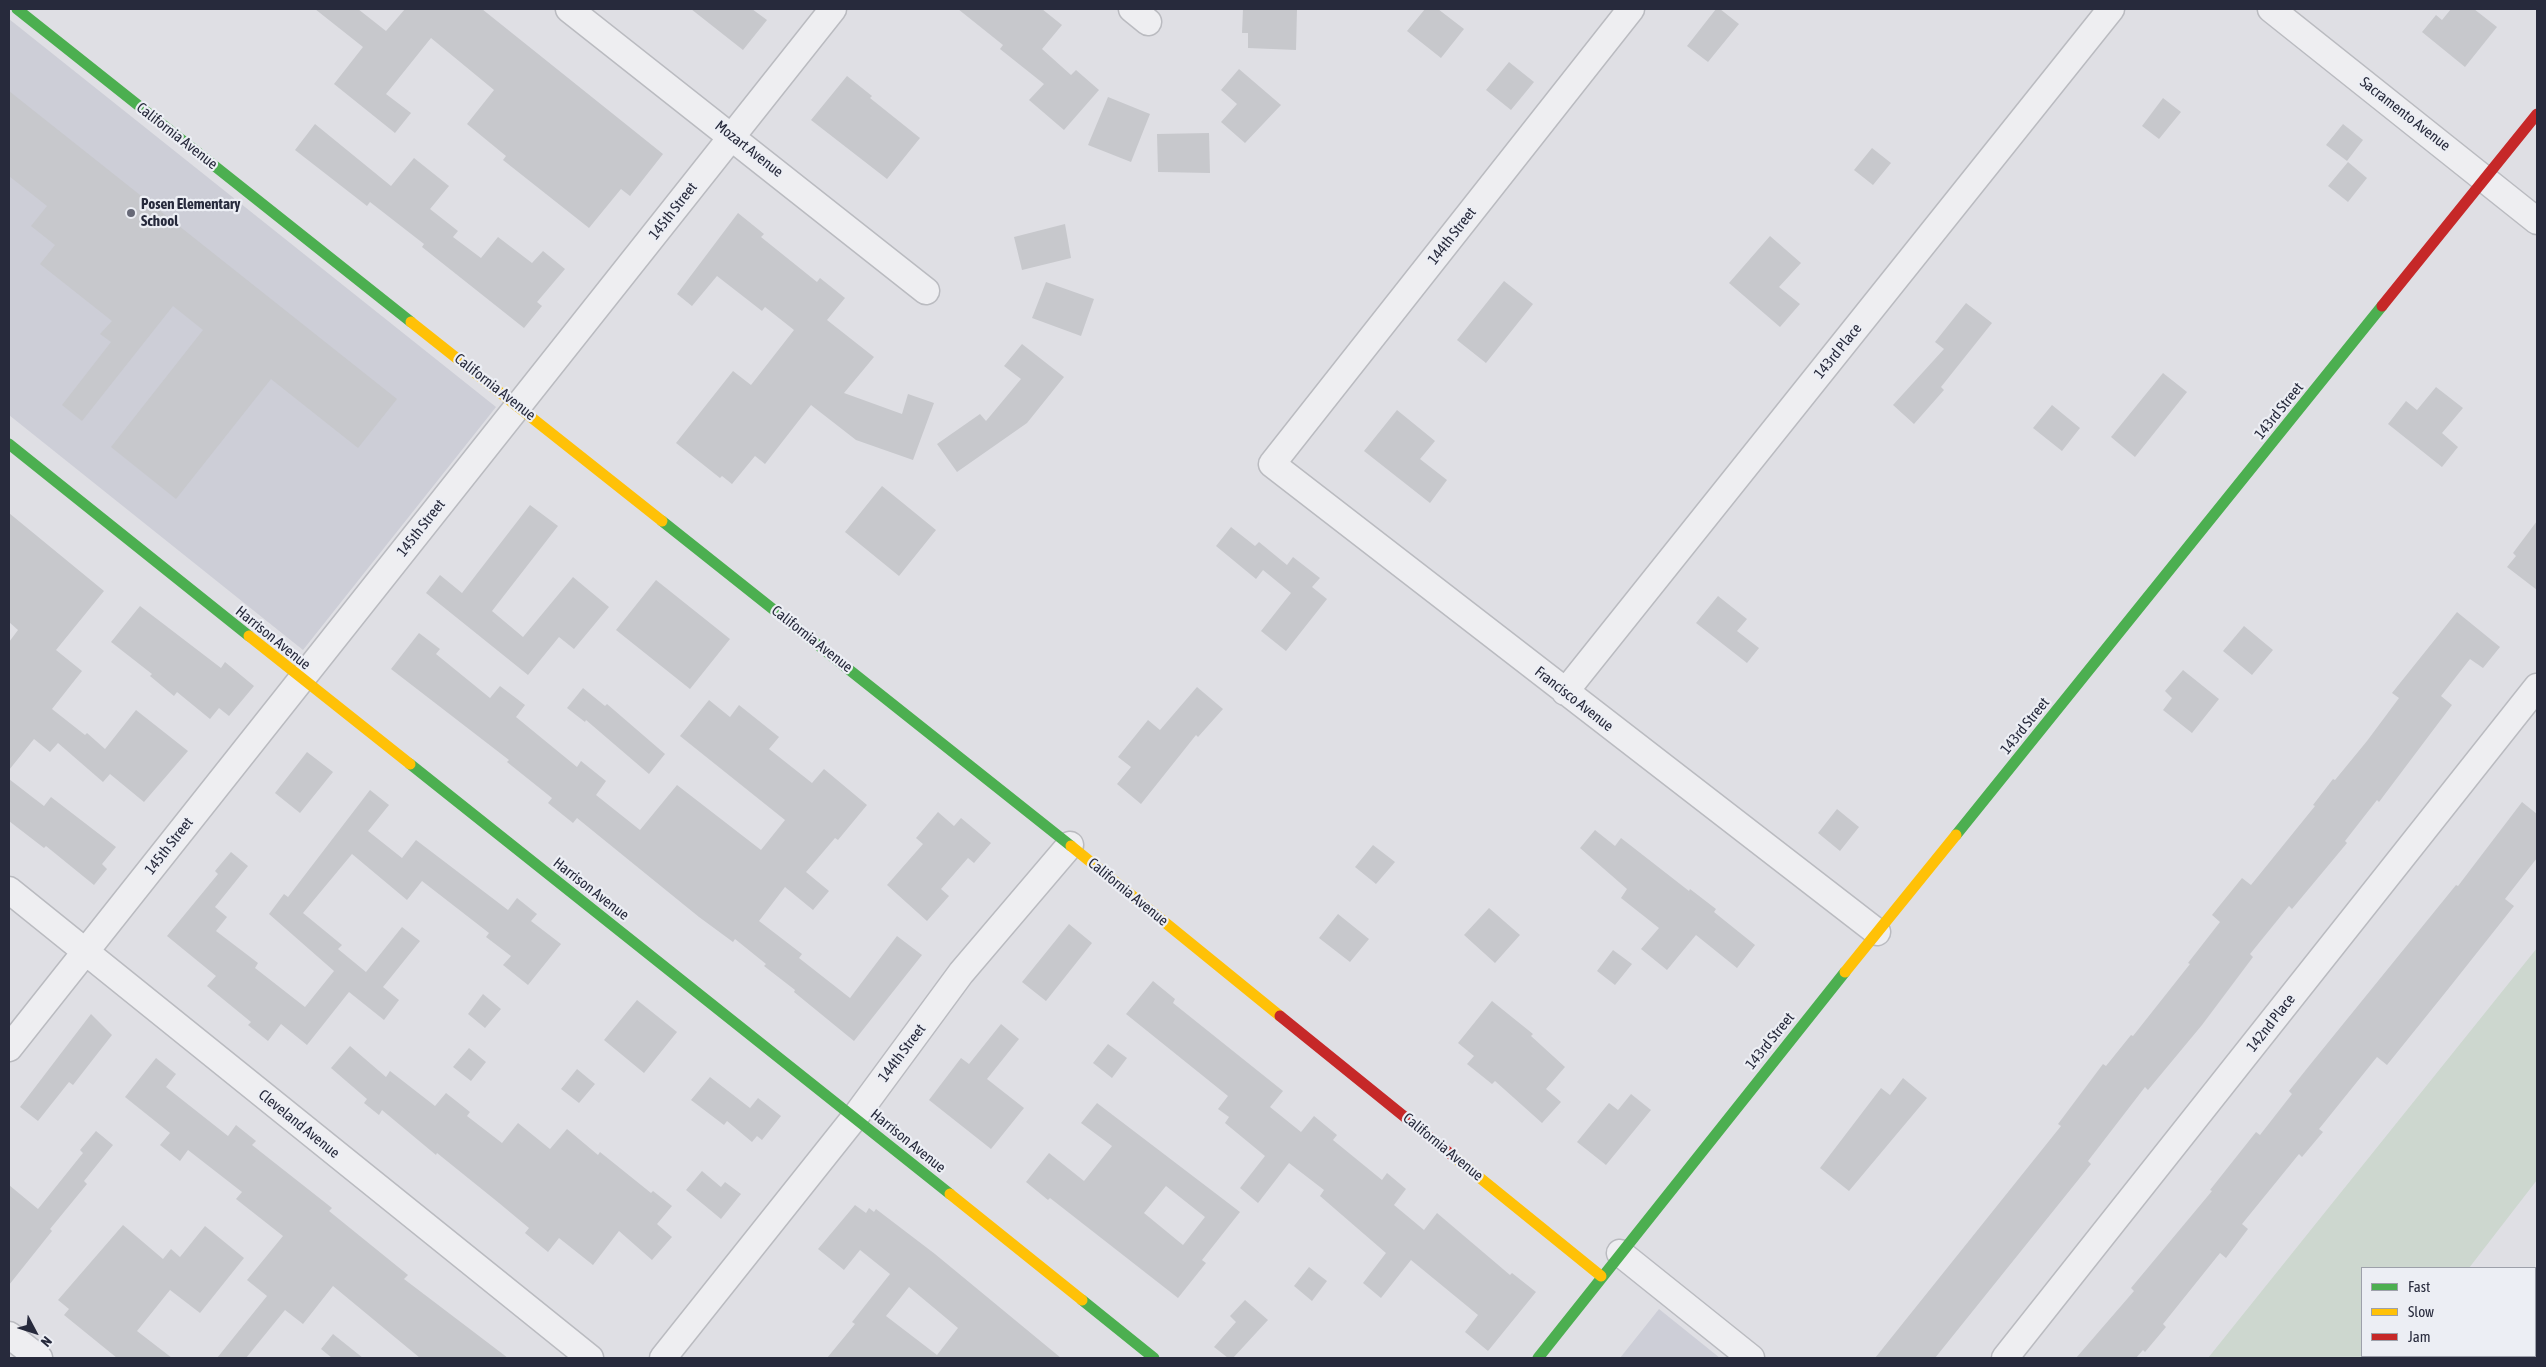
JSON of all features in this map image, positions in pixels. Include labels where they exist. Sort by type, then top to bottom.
[{"type":"street","name":"California Avenue","points":[[17,9],[1070,845],[1601,1276]]},
{"type":"street","name":"Mozart Avenue","points":[[569,9],[732,135],[926,291]]},
{"type":"street","name":"145th Street","points":[[9,1048],[833,9]]},
{"type":"street","name":"144th Street","points":[[1272,464],[1631,9]]},
{"type":"street","name":"143rd Place","points":[[1565,692],[2111,9]]},
{"type":"street","name":"Sacramento Avenue","points":[[2271,9],[2537,221]]},
{"type":"street","name":"143rd Street","points":[[1538,1358],[1601,1276],[1877,932],[2537,114]]},
{"type":"street","name":"Harrison Avenue","points":[[9,444],[301,679],[855,1117],[1154,1358]]},
{"type":"street","name":"Francisco Avenue","points":[[1272,464],[1877,932]]},
{"type":"street","name":"142nd Place","points":[[2005,1358],[2537,687]]},
{"type":"street","name":"144th Street","points":[[663,1358],[855,1117],[961,973],[1070,845]]},
{"type":"street","name":"Cleveland Avenue","points":[[9,890],[590,1358]]},
{"type":"street","points":[[1620,1253],[1751,1358]]},
{"type":"street","points":[[9,1334],[39,1358]]},
{"type":"shaded area","name":"Posen Elementary School","points":[[9,19],[496,407],[303,650],[9,415]]},
{"type":"shaded area","points":[[2537,948],[2537,1180],[2470,1267],[2361,1267],[2361,1357],[2399,1357],[2208,1358]]},
{"type":"shaded area","points":[[1659,1309],[1720,1358],[1620,1358]]},
{"type":"building","points":[[315,9],[358,9],[386,31],[405,9],[482,9],[663,154],[630,196],[621,189],[589,228],[503,160],[506,156],[467,124],[494,90],[431,38],[386,94],[411,113],[395,133],[334,84],[363,47]]},
{"type":"building","points":[[691,9],[752,9],[767,20],[743,50]]},
{"type":"building","points":[[958,9],[1042,9],[1062,25],[1042,49],[1071,75],[1076,70],[1099,90],[1064,130],[1029,100],[1044,84],[1000,49],[1003,45]]},
{"type":"building","points":[[1243,9],[1297,9],[1296,50],[1248,48],[1248,33],[1242,33]]},
{"type":"building","points":[[1425,9],[1438,9],[1464,29],[1441,58],[1407,31]]},
{"type":"building","points":[[1716,9],[1720,9],[1739,24],[1708,62],[1687,46]]},
{"type":"building","points":[[2451,9],[2474,9],[2497,27],[2465,67],[2422,32],[2436,15],[2442,20]]},
{"type":"building","points":[[1509,62],[1534,82],[1511,110],[1486,90]]},
{"type":"building","points":[[1239,69],[1281,105],[1245,143],[1221,122],[1237,104],[1221,90]]},
{"type":"building","points":[[847,76],[872,96],[870,98],[920,138],[887,179],[811,120]]},
{"type":"building","points":[[9,91],[397,399],[358,448],[271,379],[176,499],[111,447],[203,330],[173,306],[82,421],[62,405],[111,342],[100,334],[112,321],[40,264],[55,245],[31,226],[47,206],[9,176]]},
{"type":"building","points":[[1108,97],[1150,114],[1131,162],[1088,145]]},
{"type":"building","points":[[2163,98],[2181,112],[2159,139],[2142,126]]},
{"type":"building","points":[[315,124],[391,186],[414,158],[449,186],[430,209],[458,231],[453,237],[481,258],[498,237],[532,263],[543,251],[565,269],[537,302],[542,306],[524,328],[422,247],[424,244],[370,202],[367,206],[295,150]]},
{"type":"building","points":[[2343,124],[2363,140],[2347,161],[2326,145]]},
{"type":"building","points":[[1209,133],[1210,173],[1158,172],[1157,134]]},
{"type":"building","points":[[1872,148],[1891,163],[1873,185],[1854,170]]},
{"type":"building","points":[[2348,162],[2367,178],[2348,202],[2328,186]]},
{"type":"building","points":[[738,213],[764,234],[761,237],[817,282],[820,278],[845,298],[827,320],[874,357],[844,393],[902,414],[908,394],[934,403],[913,460],[856,440],[811,405],[765,464],[755,456],[732,484],[722,476],[720,478],[676,443],[733,371],[751,385],[794,330],[765,307],[762,311],[717,276],[692,306],[677,294]]},
{"type":"building","points":[[1065,224],[1071,258],[1022,270],[1014,237]]},
{"type":"building","points":[[1770,236],[1801,263],[1779,287],[1800,304],[1780,327],[1729,283]]},
{"type":"building","points":[[1504,281],[1533,304],[1486,363],[1457,340]]},
{"type":"building","points":[[1046,282],[1094,299],[1081,336],[1032,318]]},
{"type":"building","points":[[1966,303],[1992,323],[1941,387],[1944,390],[1914,424],[1893,405],[1944,349],[1935,342]]},
{"type":"building","points":[[1022,344],[1064,377],[1027,423],[957,472],[937,444],[980,414],[986,421],[1021,379],[1004,366]]},
{"type":"building","points":[[2163,373],[2187,392],[2135,457],[2111,437]]},
{"type":"building","points":[[2436,387],[2463,408],[2442,433],[2458,447],[2442,467],[2388,424],[2406,401],[2417,410]]},
{"type":"building","points":[[2052,405],[2080,428],[2062,451],[2033,428]]},
{"type":"building","points":[[1397,410],[1435,441],[1420,459],[1447,480],[1430,503],[1364,451]]},
{"type":"building","points":[[882,486],[936,530],[899,576],[845,532]]},
{"type":"building","points":[[530,505],[558,526],[492,611],[523,637],[573,577],[609,607],[574,649],[559,637],[528,675],[426,593],[440,575],[462,593]]},
{"type":"building","points":[[9,513],[104,591],[56,650],[82,671],[52,709],[85,735],[87,733],[105,749],[136,710],[188,751],[144,802],[110,774],[103,782],[58,743],[50,752],[34,739],[9,770],[9,642],[18,630],[9,622]]},
{"type":"building","points":[[2537,521],[2537,590],[2507,567],[2516,556],[2513,553]]},
{"type":"building","points":[[1231,527],[1255,546],[1259,542],[1287,565],[1293,557],[1320,578],[1312,587],[1327,599],[1286,651],[1261,631],[1291,593],[1263,570],[1256,579],[1216,546]]},
{"type":"building","points":[[656,580],[730,639],[690,689],[616,630]]},
{"type":"building","points":[[1718,596],[1747,619],[1737,631],[1759,648],[1747,663],[1696,623]]},
{"type":"building","points":[[140,606],[221,668],[225,662],[254,686],[229,716],[219,708],[210,719],[177,692],[174,696],[150,676],[152,674],[111,642]]},
{"type":"building","points":[[2457,612],[2500,647],[2483,668],[2470,659],[2441,696],[2452,705],[2379,802],[2377,800],[2345,841],[2347,843],[2292,909],[2289,906],[2250,954],[2253,957],[2202,1025],[2148,1090],[2145,1087],[2088,1161],[2091,1164],[1935,1358],[1875,1358],[2061,1126],[2058,1124],[2103,1064],[2106,1066],[2131,1035],[2133,1036],[2190,964],[2188,963],[2220,922],[2212,915],[2242,878],[2251,885],[2315,806],[2313,805],[2333,779],[2335,780],[2367,741],[2399,698],[2392,693]]},
{"type":"building","points":[[2244,626],[2273,650],[2252,675],[2223,651]]},
{"type":"building","points":[[419,633],[440,649],[436,654],[490,698],[500,686],[525,705],[516,717],[577,767],[581,761],[606,781],[596,795],[640,830],[677,785],[761,850],[785,820],[680,736],[709,700],[730,717],[739,705],[779,737],[769,749],[812,783],[824,769],[867,805],[838,840],[835,838],[806,872],[829,891],[813,910],[785,887],[759,921],[802,954],[799,958],[850,998],[897,936],[922,955],[854,1041],[794,992],[795,990],[764,966],[766,964],[735,939],[733,942],[699,917],[577,818],[573,823],[548,803],[552,798],[507,762],[509,760],[391,669]]},
{"type":"building","points":[[2183,670],[2219,699],[2192,733],[2163,710],[2172,698],[2165,691]]},
{"type":"building","points":[[1197,687],[1223,709],[1198,737],[1196,735],[1141,804],[1117,784],[1131,767],[1118,757],[1148,720],[1160,730]]},
{"type":"building","points":[[583,688],[605,706],[607,704],[665,754],[649,774],[586,720],[585,722],[567,708]]},
{"type":"building","points":[[307,752],[333,772],[300,813],[275,793]]},
{"type":"building","points":[[9,779],[44,806],[51,797],[116,847],[102,864],[107,869],[94,885],[46,846],[44,848],[9,821]]},
{"type":"building","points":[[370,790],[389,805],[368,831],[402,858],[416,840],[508,910],[517,898],[537,914],[531,921],[561,944],[528,985],[503,965],[511,956],[486,937],[489,933],[422,881],[407,900],[352,854],[303,913],[342,945],[338,949],[366,972],[402,927],[420,941],[383,987],[399,1000],[384,1020],[349,992],[307,1045],[281,1024],[268,1041],[248,1025],[251,1022],[207,986],[216,976],[167,936],[218,874],[215,871],[231,852],[248,866],[215,907],[227,917],[216,931],[258,963],[255,968],[305,1007],[334,971],[269,914],[284,894],[288,897]]},
{"type":"building","points":[[2522,802],[2537,814],[2537,858],[2505,899],[2514,906],[2449,988],[2387,1065],[2377,1057],[2319,1129],[2323,1132],[2302,1157],[2299,1154],[2242,1224],[2248,1229],[2226,1258],[2220,1253],[2163,1324],[2166,1327],[2145,1352],[2143,1350],[2136,1358],[2076,1358],[2134,1291],[2131,1288],[2212,1191],[2210,1190],[2256,1132],[2260,1135],[2292,1094],[2289,1091],[2456,885],[2458,886]]},
{"type":"building","points":[[1837,809],[1859,827],[1840,851],[1818,833]]},
{"type":"building","points":[[938,812],[954,826],[961,818],[991,843],[974,863],[968,858],[941,889],[949,896],[927,921],[887,885],[923,844],[916,838]]},
{"type":"building","points":[[1595,830],[1615,846],[1621,838],[1689,891],[1690,889],[1716,909],[1714,912],[1755,945],[1737,968],[1696,935],[1667,970],[1641,949],[1659,928],[1621,898],[1627,889],[1580,848]]},
{"type":"building","points":[[1373,845],[1395,862],[1376,884],[1355,867]]},
{"type":"building","points":[[1489,908],[1520,935],[1495,963],[1464,935]]},
{"type":"building","points":[[1338,914],[1369,939],[1350,962],[1319,938]]},
{"type":"building","points":[[1069,924],[1092,943],[1046,1001],[1022,982]]},
{"type":"building","points":[[1613,950],[1632,964],[1615,985],[1597,971]]},
{"type":"building","points":[[1153,981],[1175,999],[1173,1003],[1283,1091],[1270,1107],[1301,1132],[1314,1116],[1337,1135],[1333,1140],[1382,1180],[1387,1173],[1406,1189],[1394,1205],[1424,1230],[1437,1213],[1510,1275],[1512,1273],[1536,1292],[1488,1351],[1465,1332],[1478,1315],[1411,1260],[1381,1298],[1363,1283],[1386,1253],[1320,1196],[1324,1190],[1289,1163],[1258,1203],[1240,1188],[1265,1156],[1225,1123],[1229,1117],[1218,1109],[1228,1096],[1126,1014]]},
{"type":"building","points":[[483,994],[501,1009],[485,1028],[468,1014]]},
{"type":"building","points":[[637,1000],[677,1032],[644,1073],[604,1040]]},
{"type":"building","points":[[1492,1001],[1533,1034],[1531,1036],[1565,1067],[1546,1089],[1561,1102],[1542,1123],[1495,1081],[1492,1084],[1467,1064],[1474,1056],[1458,1043]]},
{"type":"building","points":[[91,1014],[112,1035],[73,1085],[69,1082],[38,1121],[20,1107]]},
{"type":"building","points":[[1001,1024],[1019,1039],[987,1079],[1024,1108],[991,1149],[929,1100],[961,1058],[969,1064]]},
{"type":"building","points":[[1108,1044],[1127,1058],[1112,1078],[1093,1063]]},
{"type":"building","points":[[350,1046],[386,1077],[390,1071],[435,1106],[446,1093],[470,1112],[467,1116],[502,1143],[518,1123],[550,1149],[567,1129],[598,1155],[600,1152],[651,1193],[653,1191],[672,1206],[657,1224],[672,1237],[652,1260],[619,1231],[593,1265],[559,1238],[548,1252],[525,1233],[529,1228],[499,1203],[437,1153],[436,1155],[382,1110],[379,1115],[364,1103],[367,1099],[331,1068]]},
{"type":"building","points":[[469,1048],[486,1062],[471,1081],[453,1067]]},
{"type":"building","points":[[156,1058],[176,1074],[166,1087],[228,1136],[236,1125],[256,1141],[252,1145],[332,1208],[329,1211],[408,1275],[404,1279],[508,1358],[420,1358],[333,1286],[303,1324],[285,1310],[246,1358],[217,1358],[267,1296],[247,1280],[283,1236],[236,1199],[242,1192],[188,1150],[180,1161],[160,1145],[170,1133],[125,1097]]},
{"type":"building","points":[[577,1069],[595,1084],[579,1103],[561,1089]]},
{"type":"building","points":[[710,1077],[750,1108],[758,1098],[781,1116],[762,1140],[757,1136],[752,1142],[727,1121],[724,1125],[691,1100]]},
{"type":"building","points":[[1903,1078],[1927,1098],[1849,1191],[1820,1168],[1881,1088],[1890,1095]]},
{"type":"building","points":[[1631,1094],[1651,1110],[1606,1165],[1577,1142],[1609,1103],[1618,1110]]},
{"type":"building","points":[[1097,1103],[1240,1212],[1202,1260],[1206,1263],[1178,1298],[1050,1198],[1048,1200],[1026,1182],[1049,1153],[1084,1181],[1112,1146],[1081,1123]],"holes":[[[1166,1186],[1205,1217],[1183,1245],[1144,1213]]]},
{"type":"building","points":[[96,1131],[113,1145],[84,1181],[87,1184],[50,1229],[52,1231],[9,1285],[9,1185],[38,1209],[83,1153],[80,1150]]},
{"type":"building","points":[[702,1171],[721,1187],[725,1182],[741,1194],[721,1219],[686,1190]]},
{"type":"building","points":[[855,1205],[866,1213],[869,1208],[874,1212],[876,1209],[935,1254],[1061,1358],[827,1358],[855,1324],[852,1322],[890,1274],[860,1250],[844,1270],[818,1249]],"holes":[[[909,1287],[958,1328],[937,1355],[886,1316]]]},
{"type":"building","points":[[123,1225],[163,1259],[171,1249],[180,1257],[205,1226],[244,1258],[200,1313],[170,1290],[137,1331],[172,1358],[117,1358],[64,1315],[69,1309],[58,1300]]},
{"type":"building","points":[[1309,1267],[1327,1281],[1312,1301],[1294,1286]]},
{"type":"building","points":[[1245,1300],[1268,1320],[1233,1358],[1228,1358],[1214,1347],[1236,1322],[1230,1316]]},
{"type":"building","points":[[333,1334],[363,1358],[332,1358],[321,1349]]},
{"type":"traffic: fast","points":[[17,9],[411,322]]},
{"type":"traffic: fast","points":[[1956,835],[2382,306]]},
{"type":"traffic: fast","points":[[9,444],[249,636]]},
{"type":"traffic: fast","points":[[662,521],[1071,846]]},
{"type":"traffic: fast","points":[[410,764],[950,1194]]},
{"type":"traffic: fast","points":[[1538,1358],[1845,972]]},
{"type":"traffic: fast","points":[[1082,1300],[1154,1358]]},
{"type":"traffic: slow","points":[[411,322],[662,521]]},
{"type":"traffic: slow","points":[[249,636],[410,764]]},
{"type":"traffic: slow","points":[[1845,972],[1956,835]]},
{"type":"traffic: slow","points":[[1071,846],[1280,1016]]},
{"type":"traffic: slow","points":[[1453,1156],[1601,1276]]},
{"type":"traffic: slow","points":[[950,1194],[1082,1300]]},
{"type":"traffic: jam","points":[[2382,306],[2537,114]]},
{"type":"traffic: jam","points":[[1280,1016],[1453,1156]]},
{"type":"place","name":"Posen Elementary School","points":[[131,213]]}]
